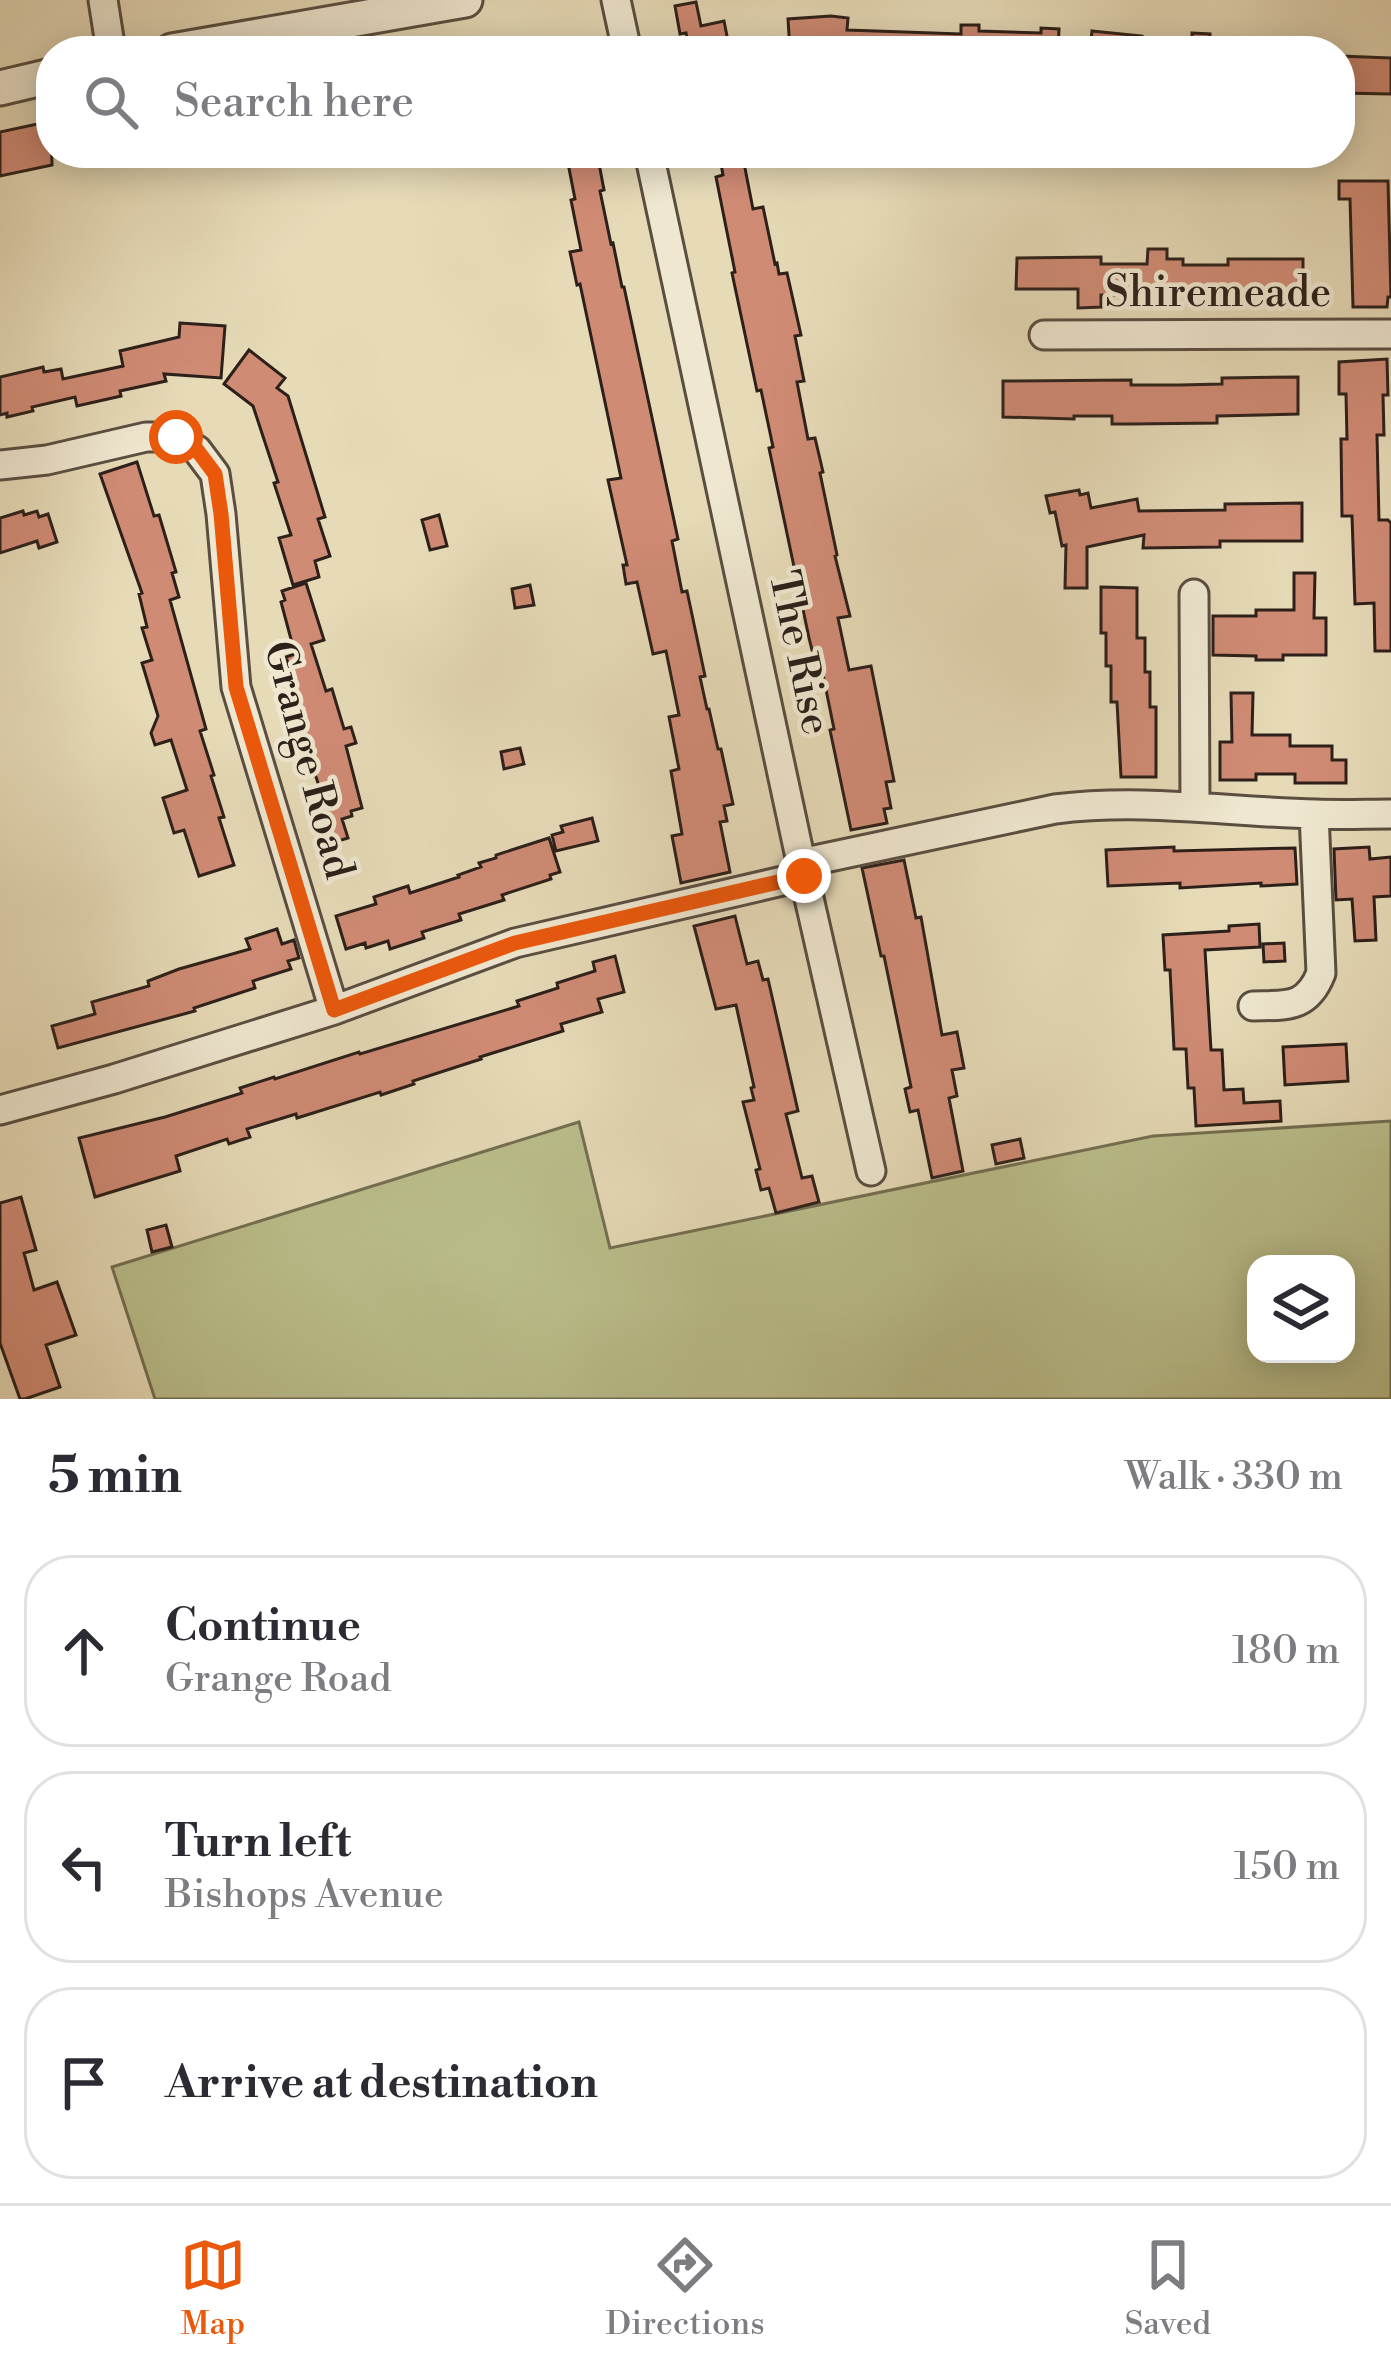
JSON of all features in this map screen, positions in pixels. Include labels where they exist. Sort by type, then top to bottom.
[{"type":"street","points":[[103,0],[109,36]]},
{"type":"street","points":[[258,36],[465,0]]},
{"type":"street","points":[[616,0],[624,36]]},
{"type":"street","points":[[0,88],[36,80]]},
{"type":"street","name":"The Rise","points":[[652,168],[871,1171]]},
{"type":"street","name":"Shiremeade","points":[[1044,335],[1391,334]]},
{"type":"street","name":"Grange Road","points":[[0,465],[46,460],[146,437],[176,437],[197,450],[215,474],[236,687],[334,1010]]},
{"type":"street","points":[[1194,594],[1195,805]]},
{"type":"street","points":[[0,1110],[334,1010],[515,943],[1055,808],[1195,805],[1391,814]]},
{"type":"street","points":[[1252,1006],[1297,1003],[1312,992],[1321,973],[1314,814]]},
{"type":"green space","points":[[1391,1121],[1391,1399],[155,1399],[112,1267],[579,1122],[610,1248],[1153,1136]]},
{"type":"building","points":[[696,2],[701,26],[724,21],[727,36],[680,34],[675,6]]},
{"type":"building","points":[[848,18],[847,30],[961,34],[961,25],[979,25],[979,31],[1059,29],[1059,36],[789,36],[788,19]]},
{"type":"building","points":[[1092,31],[1142,36],[1092,36]]},
{"type":"building","points":[[1355,57],[1391,58],[1391,94],[1355,93]]},
{"type":"building","points":[[36,124],[38,168],[0,176],[0,132]]},
{"type":"building","points":[[569,168],[600,168],[611,244],[678,539],[672,541],[682,592],[687,591],[705,676],[700,677],[733,804],[724,806],[727,821],[720,822],[730,872],[681,883],[672,836],[682,834],[671,771],[679,769],[669,717],[679,715],[666,651],[653,654],[637,582],[626,584],[623,565],[627,565],[608,480],[621,478],[570,252],[581,250],[571,200],[575,199]]},
{"type":"building","points":[[722,168],[745,168],[753,209],[763,207],[779,274],[787,273],[801,335],[795,336],[804,381],[797,382],[808,439],[815,438],[823,472],[835,556],[850,616],[838,618],[849,670],[871,666],[894,781],[886,782],[891,808],[884,809],[887,823],[851,830],[821,665],[816,666],[809,638],[761,390],[757,391],[732,273],[716,177],[723,175]]},
{"type":"building","points":[[1339,181],[1388,181],[1391,297],[1387,307],[1353,307],[1350,199],[1339,199]]},
{"type":"building","points":[[1148,249],[1167,249],[1167,259],[1183,259],[1183,265],[1228,265],[1228,259],[1303,259],[1303,291],[1188,294],[1188,289],[1142,289],[1142,295],[1101,295],[1101,307],[1078,308],[1078,289],[1016,289],[1017,258],[1101,257],[1101,264],[1147,264]]},
{"type":"building","points":[[180,323],[225,326],[221,378],[164,374],[166,381],[120,391],[121,396],[77,406],[75,397],[32,407],[33,411],[0,415],[0,377],[43,367],[44,372],[61,369],[63,379],[123,366],[120,351],[179,337]]},
{"type":"building","points":[[249,350],[285,378],[277,388],[288,396],[325,517],[318,519],[330,556],[315,561],[319,577],[293,585],[279,538],[291,535],[253,406],[224,384]]},
{"type":"building","points":[[1387,359],[1384,435],[1377,435],[1379,520],[1391,523],[1391,651],[1375,651],[1374,603],[1355,604],[1352,516],[1342,516],[1341,439],[1347,439],[1346,394],[1339,394],[1339,362]]},
{"type":"building","points":[[1298,377],[1298,414],[1217,416],[1217,423],[1131,424],[1112,424],[1112,416],[1003,417],[1003,381],[1131,380],[1131,385],[1180,385],[1222,384],[1222,378]]},
{"type":"building","points":[[137,462],[176,572],[172,573],[179,597],[170,600],[206,729],[200,731],[234,865],[199,876],[184,830],[174,833],[163,798],[187,790],[171,740],[155,745],[151,733],[158,716],[142,663],[152,660],[142,628],[147,627],[142,593],[100,474]]},
{"type":"building","points":[[1079,490],[1080,495],[1088,493],[1091,508],[1137,499],[1139,511],[1302,503],[1302,541],[1220,541],[1220,547],[1143,548],[1144,535],[1087,547],[1087,588],[1065,588],[1066,545],[1062,546],[1055,512],[1050,513],[1046,496]]},
{"type":"building","points":[[23,511],[24,515],[37,511],[39,517],[48,514],[57,542],[39,548],[37,541],[0,553],[0,518]]},
{"type":"building","points":[[439,515],[447,546],[430,550],[422,520]]},
{"type":"building","points":[[1294,573],[1315,573],[1314,618],[1326,618],[1326,655],[1256,660],[1256,656],[1213,655],[1213,616],[1294,610]]},
{"type":"building","points":[[306,583],[324,640],[311,644],[326,691],[332,689],[344,729],[351,727],[356,743],[346,746],[362,808],[342,819],[348,838],[328,844],[313,787],[319,786],[291,702],[299,700],[286,657],[295,654],[281,602],[285,600],[282,591]]},
{"type":"building","points":[[530,585],[534,605],[515,608],[512,589]]},
{"type":"building","points":[[1101,587],[1137,588],[1137,638],[1145,638],[1150,707],[1156,707],[1156,777],[1121,777],[1117,702],[1111,702],[1111,666],[1106,666],[1106,633],[1101,633]]},
{"type":"building","points":[[1231,693],[1253,693],[1252,735],[1290,735],[1290,746],[1332,746],[1332,760],[1346,760],[1346,783],[1295,783],[1295,774],[1220,780],[1220,742],[1232,742]]},
{"type":"building","points":[[520,748],[524,764],[504,769],[501,752]]},
{"type":"building","points":[[592,818],[598,841],[556,851],[552,835],[563,832],[561,826]]},
{"type":"building","points":[[549,838],[560,872],[550,875],[551,879],[459,914],[461,920],[422,932],[424,938],[390,949],[388,941],[346,949],[336,916],[376,904],[374,897],[408,886],[410,893],[459,877],[496,855]]},
{"type":"building","points":[[1174,847],[1174,851],[1295,848],[1297,884],[1108,886],[1106,850]]},
{"type":"building","points":[[1369,847],[1370,859],[1391,857],[1391,896],[1374,897],[1376,940],[1355,941],[1352,899],[1336,900],[1334,849]]},
{"type":"building","points":[[904,860],[916,918],[921,917],[942,1035],[957,1032],[964,1068],[952,1070],[957,1096],[949,1098],[963,1171],[932,1178],[918,1110],[910,1112],[905,1089],[911,1087],[862,868]]},
{"type":"building","points":[[735,916],[747,964],[758,961],[763,980],[768,979],[798,1111],[786,1114],[802,1178],[812,1176],[819,1202],[776,1213],[769,1188],[761,1190],[756,1170],[760,1169],[743,1102],[754,1100],[754,1087],[736,1005],[716,1009],[694,926]]},
{"type":"building","points":[[1259,924],[1260,947],[1205,950],[1211,1050],[1222,1050],[1224,1090],[1243,1089],[1244,1103],[1280,1101],[1281,1121],[1196,1126],[1186,1049],[1174,1049],[1170,970],[1165,970],[1163,935]]},
{"type":"building","points":[[277,929],[282,944],[294,940],[299,958],[288,961],[291,969],[253,981],[255,988],[195,1011],[58,1048],[52,1026],[95,1014],[92,1002],[149,986],[148,981],[179,969],[250,949],[246,939]]},
{"type":"building","points":[[1284,943],[1285,961],[1264,962],[1263,944]]},
{"type":"building","points":[[615,956],[624,992],[598,999],[602,1012],[561,1024],[563,1031],[381,1095],[247,1129],[250,1137],[229,1144],[227,1139],[176,1156],[180,1171],[95,1197],[79,1138],[165,1117],[242,1093],[240,1088],[274,1077],[519,1006],[517,1001],[558,988],[557,983],[595,971],[593,962]]},
{"type":"building","points":[[1346,1044],[1348,1081],[1285,1085],[1283,1047]]},
{"type":"building","points":[[1020,1139],[1024,1158],[996,1164],[992,1145]]},
{"type":"building","points":[[21,1197],[36,1250],[24,1253],[34,1290],[57,1282],[76,1335],[46,1345],[60,1387],[25,1399],[20,1399],[0,1343],[0,1203]]},
{"type":"building","points":[[166,1225],[172,1247],[152,1252],[147,1230]]},
{"type":"route","points":[[176,437],[197,450],[215,474],[236,687],[334,1010],[515,943],[804,876]]}]
